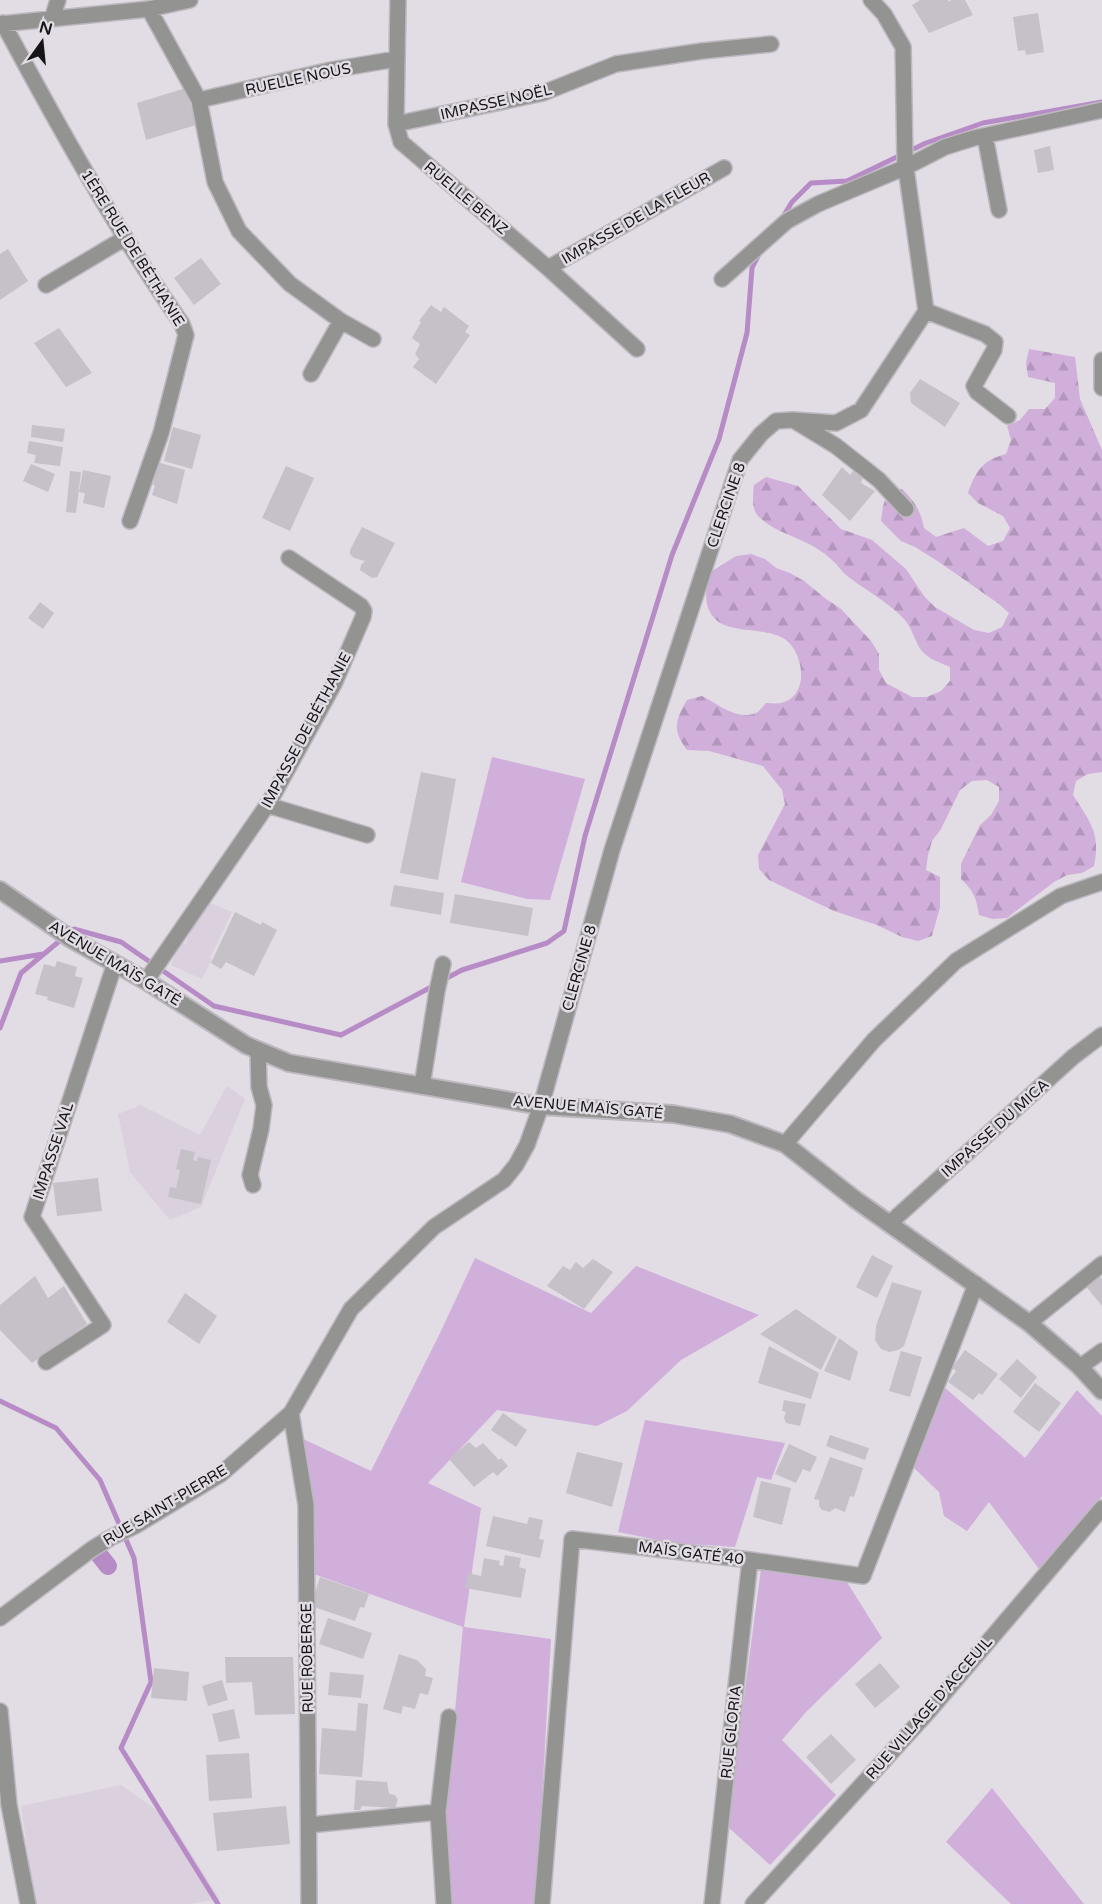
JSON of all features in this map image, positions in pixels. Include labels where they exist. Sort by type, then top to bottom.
[{"type":"street","points":[[52,19],[58,0]]},
{"type":"street","points":[[1,23],[148,9],[190,0]]},
{"type":"street","name":"RUELLE BENZ","points":[[398,0],[396,59],[398,135],[408,149],[548,268],[637,350]]},
{"type":"street","points":[[871,0],[884,14],[903,47],[905,164],[926,311],[985,334],[995,342],[994,350],[974,386],[977,392],[1008,416]]},
{"type":"street","points":[[148,9],[199,100],[215,183],[238,231],[290,284],[340,321],[373,339]]},
{"type":"street","name":"1ÈRE RUE DE BÉTHANIE","points":[[1,23],[59,127],[125,238],[182,324],[186,335],[161,433],[130,520]]},
{"type":"street","name":"IMPASSE NOËL","points":[[396,124],[543,93],[616,64],[702,51],[771,44]]},
{"type":"street","name":"RUELLE NOUS","points":[[199,100],[331,70],[396,59]]},
{"type":"street","points":[[722,279],[787,221],[818,204],[905,164],[945,147],[985,135],[1102,110]]},
{"type":"street","points":[[985,135],[999,210]]},
{"type":"street","name":"IMPASSE DE LA FLEUR","points":[[548,268],[724,168]]},
{"type":"street","points":[[46,285],[125,238]]},
{"type":"street","name":"CLERCINE 8","points":[[541,1106],[612,850],[740,460],[761,434],[776,421],[836,423],[861,410],[926,311]]},
{"type":"street","points":[[311,374],[340,321]]},
{"type":"street","points":[[1102,360],[1102,388]]},
{"type":"street","points":[[793,420],[845,453],[879,480],[906,509]]},
{"type":"street","name":"IMPASSE DE BÉTHANIE","points":[[148,977],[267,805],[334,684],[363,617],[361,606],[289,558]]},
{"type":"street","points":[[267,805],[368,835]]},
{"type":"street","points":[[785,1144],[874,1040],[956,961],[1061,896],[1102,882]]},
{"type":"street","name":"AVENUE MAÏS GATÉ","points":[[0,890],[66,935],[115,963],[148,977],[246,1045],[289,1063],[541,1106],[673,1114],[730,1124],[785,1144],[856,1200],[1029,1323],[1080,1367],[1102,1391]]},
{"type":"street","name":"IMPASSE VAL","points":[[46,1362],[103,1324],[32,1217],[115,963]]},
{"type":"street","points":[[422,1086],[443,964]]},
{"type":"street","name":"IMPASSE DU MICA","points":[[891,1223],[1073,1058],[1102,1035]]},
{"type":"street","points":[[252,1185],[250,1174],[261,1129],[264,1105],[259,1087],[258,1050]]},
{"type":"street","name":"RUE SAINT-PIERRE","points":[[0,1618],[92,1549],[221,1474],[291,1413],[351,1310],[434,1227],[504,1180],[527,1145],[541,1106]]},
{"type":"street","points":[[1029,1323],[1102,1263]]},
{"type":"street","name":"MAÏS GATÉ 40","points":[[542,1904],[572,1539],[863,1576],[976,1284]]},
{"type":"street","points":[[1080,1367],[1102,1351]]},
{"type":"street","name":"RUE ROBERGE","points":[[291,1413],[306,1505],[309,1904]]},
{"type":"street","name":"RUE VILLAGE D'ACCEUIL","points":[[753,1904],[930,1710],[1102,1508]]},
{"type":"street","name":"RUE GLORIA","points":[[712,1904],[750,1560]]},
{"type":"street","points":[[0,1711],[4,1778],[28,1904]]},
{"type":"street","points":[[444,1904],[438,1812],[449,1717]]},
{"type":"street","points":[[309,1824],[438,1812]]},
{"type":"shaded area","points":[[205,901],[232,912],[202,979],[171,965],[180,943],[185,944]]},
{"type":"shaded area","points":[[227,1086],[245,1099],[201,1207],[170,1220],[130,1172],[118,1114],[141,1105],[200,1135]]},
{"type":"shaded area","points":[[121,1785],[169,1819],[220,1899],[188,1904],[35,1904],[21,1806]]},
{"type":"green space","points":[[1029,349],[1075,357],[1080,399],[1102,450],[1102,772],[1088,774],[1076,781],[1073,795],[1089,821],[1095,836],[1094,866],[1082,873],[1067,875],[1054,882],[1007,918],[993,919],[979,915],[974,895],[961,879],[961,864],[980,825],[991,815],[999,801],[999,787],[987,780],[972,781],[960,790],[941,829],[932,841],[926,870],[940,877],[940,907],[932,936],[918,941],[834,911],[769,880],[759,869],[758,855],[785,804],[782,790],[763,766],[709,751],[687,750],[679,737],[677,725],[687,700],[702,696],[735,713],[749,715],[757,712],[766,703],[779,703],[789,699],[796,694],[799,686],[801,669],[799,660],[791,645],[783,638],[728,626],[718,622],[711,614],[706,594],[709,573],[736,556],[751,554],[765,559],[776,568],[804,581],[840,608],[871,641],[879,654],[879,670],[886,683],[912,697],[927,697],[941,691],[950,681],[950,667],[930,658],[922,651],[904,619],[846,575],[822,552],[770,525],[758,516],[753,505],[754,485],[766,477],[798,486],[841,529],[872,540],[906,569],[924,596],[935,607],[974,630],[989,633],[1002,627],[1009,613],[999,604],[939,562],[901,541],[881,521],[888,493],[902,489],[916,506],[924,528],[936,537],[964,528],[988,546],[1003,541],[1010,528],[1003,516],[978,503],[968,493],[981,467],[991,459],[1006,454],[1011,440],[1007,426],[1020,420],[1029,409],[1045,409],[1055,398],[1055,383],[1028,377],[1026,363]]},
{"type":"green space","points":[[492,757],[585,779],[550,900],[527,899],[461,882]]},
{"type":"green space","points":[[475,1258],[591,1313],[636,1266],[759,1315],[681,1360],[627,1411],[597,1426],[497,1410],[428,1483],[481,1508],[464,1627],[551,1639],[536,1904],[451,1904],[446,1806],[463,1627],[308,1572],[299,1437],[371,1471]]},
{"type":"green space","points":[[943,1386],[1025,1458],[1077,1390],[1102,1416],[1102,1496],[1042,1573],[989,1502],[967,1531],[944,1516],[939,1492],[912,1466]]},
{"type":"green space","points":[[645,1420],[785,1443],[771,1480],[757,1477],[735,1547],[673,1543],[618,1532]]},
{"type":"green space","points":[[761,1569],[845,1579],[882,1638],[807,1711],[782,1740],[836,1795],[770,1865],[727,1826]]},
{"type":"green space","points":[[992,1788],[1084,1904],[1011,1904],[946,1842]]},
{"type":"building","points":[[920,0],[948,0],[949,2],[965,0],[973,15],[929,33],[912,5]]},
{"type":"building","points":[[1038,13],[1044,52],[1026,55],[1025,50],[1018,51],[1013,17]]},
{"type":"building","points":[[186,88],[196,125],[146,140],[137,103]]},
{"type":"building","points":[[1050,146],[1054,170],[1038,173],[1034,150]]},
{"type":"building","points":[[8,249],[28,281],[0,300],[0,254]]},
{"type":"building","points":[[201,258],[221,284],[194,305],[174,278]]},
{"type":"building","points":[[431,305],[441,312],[444,307],[469,326],[465,332],[470,335],[436,384],[413,367],[419,359],[415,354],[420,344],[412,338],[421,322],[419,321]]},
{"type":"building","points":[[59,328],[92,373],[66,387],[34,343]]},
{"type":"building","points":[[920,379],[960,403],[945,427],[911,403],[910,393]]},
{"type":"building","points":[[32,425],[65,429],[63,442],[31,437]]},
{"type":"building","points":[[173,427],[201,435],[192,469],[164,461]]},
{"type":"building","points":[[29,441],[63,447],[60,466],[34,463],[36,455],[27,453]]},
{"type":"building","points":[[157,462],[185,470],[177,504],[152,495],[155,486],[153,475]]},
{"type":"building","points":[[31,464],[55,474],[48,492],[23,481]]},
{"type":"building","points":[[286,466],[314,478],[290,531],[262,518]]},
{"type":"building","points":[[842,467],[850,475],[855,469],[863,476],[861,483],[875,491],[850,521],[822,495]]},
{"type":"building","points":[[83,470],[111,476],[104,508],[83,503],[85,493],[79,492]]},
{"type":"building","points":[[70,471],[81,472],[76,513],[66,512]]},
{"type":"building","points":[[362,527],[395,543],[377,577],[372,578],[360,570],[365,561],[354,558],[350,554]]},
{"type":"building","points":[[40,602],[54,613],[43,629],[28,618]]},
{"type":"building","points":[[421,772],[456,779],[438,880],[400,873]]},
{"type":"building","points":[[394,885],[444,893],[441,915],[390,906]]},
{"type":"building","points":[[455,894],[533,908],[528,936],[450,923]]},
{"type":"building","points":[[235,912],[277,930],[254,976],[226,962],[221,969],[211,963]]},
{"type":"building","points":[[57,961],[77,967],[75,976],[83,978],[74,1008],[35,994],[44,964],[55,967]]},
{"type":"building","points":[[181,1149],[195,1152],[193,1160],[197,1161],[198,1157],[211,1160],[201,1204],[168,1197],[170,1187],[176,1188],[180,1170],[176,1169]]},
{"type":"building","points":[[98,1178],[102,1211],[57,1216],[53,1183]]},
{"type":"building","points":[[872,1255],[893,1266],[877,1298],[856,1287]]},
{"type":"building","points":[[593,1259],[613,1272],[584,1309],[547,1286],[563,1266],[570,1270],[576,1262],[583,1268]]},
{"type":"building","points":[[1098,1274],[1102,1279],[1102,1306],[1084,1284]]},
{"type":"building","points":[[35,1276],[48,1298],[64,1286],[87,1324],[32,1363],[0,1330],[0,1305]]},
{"type":"building","points":[[892,1282],[922,1291],[904,1346],[889,1352],[881,1349],[875,1340],[876,1326]]},
{"type":"building","points":[[185,1293],[217,1316],[199,1344],[167,1322]]},
{"type":"building","points":[[796,1309],[837,1337],[821,1370],[760,1334]]},
{"type":"building","points":[[839,1338],[858,1352],[850,1381],[824,1371]]},
{"type":"building","points":[[769,1346],[819,1373],[811,1399],[758,1383]]},
{"type":"building","points":[[965,1350],[998,1374],[982,1395],[979,1393],[973,1400],[948,1382],[956,1371],[952,1368]]},
{"type":"building","points":[[901,1351],[922,1357],[910,1397],[889,1391]]},
{"type":"building","points":[[1017,1359],[1037,1377],[1021,1398],[999,1379]]},
{"type":"building","points":[[1035,1383],[1061,1403],[1039,1432],[1013,1412]]},
{"type":"building","points":[[784,1400],[806,1404],[800,1426],[786,1423],[784,1418],[786,1412],[782,1411]]},
{"type":"building","points":[[503,1413],[527,1430],[516,1447],[491,1430]]},
{"type":"building","points":[[830,1435],[869,1448],[865,1460],[826,1446]]},
{"type":"building","points":[[469,1442],[476,1448],[483,1443],[508,1466],[497,1476],[493,1472],[474,1487],[449,1459]]},
{"type":"building","points":[[789,1444],[817,1457],[810,1472],[803,1469],[796,1483],[775,1474]]},
{"type":"building","points":[[577,1452],[623,1463],[612,1507],[566,1493]]},
{"type":"building","points":[[830,1457],[863,1468],[854,1497],[850,1496],[845,1512],[835,1508],[830,1512],[822,1510],[819,1500],[814,1499]]},
{"type":"building","points":[[761,1481],[791,1488],[782,1525],[753,1517]]},
{"type":"building","points":[[493,1516],[527,1524],[529,1517],[543,1520],[539,1539],[544,1540],[540,1558],[486,1546]]},
{"type":"building","points":[[505,1555],[521,1558],[519,1567],[526,1569],[521,1598],[465,1588],[468,1573],[481,1576],[484,1558],[500,1561],[499,1565],[503,1566]]},
{"type":"building","points":[[320,1577],[369,1594],[364,1608],[360,1607],[355,1621],[311,1606]]},
{"type":"building","points":[[328,1618],[372,1633],[363,1659],[319,1644]]},
{"type":"building","points":[[399,1654],[417,1660],[426,1669],[425,1676],[433,1678],[428,1695],[420,1693],[415,1709],[403,1706],[401,1714],[383,1709]]},
{"type":"building","points":[[225,1657],[293,1657],[295,1714],[255,1715],[252,1682],[226,1683]]},
{"type":"building","points":[[880,1663],[900,1687],[875,1708],[855,1684]]},
{"type":"building","points":[[154,1668],[189,1672],[187,1701],[151,1698]]},
{"type":"building","points":[[330,1672],[364,1675],[361,1698],[328,1695]]},
{"type":"building","points":[[222,1680],[228,1700],[208,1706],[202,1686]]},
{"type":"building","points":[[358,1703],[368,1704],[362,1777],[319,1774],[322,1728],[356,1731]]},
{"type":"building","points":[[234,1709],[240,1738],[219,1742],[212,1714]]},
{"type":"building","points":[[831,1734],[856,1760],[831,1784],[806,1757]]},
{"type":"building","points":[[249,1753],[252,1798],[209,1801],[206,1755]]},
{"type":"building","points":[[356,1780],[387,1782],[389,1794],[395,1795],[398,1800],[395,1808],[362,1806],[360,1810],[354,1810]]},
{"type":"building","points":[[286,1806],[290,1844],[217,1851],[213,1813]]},
{"type":"waterway","points":[[781,220],[792,202],[811,183],[847,181],[926,143],[983,123],[1102,102]]},
{"type":"waterway","points":[[443,980],[462,970],[547,943],[564,931],[585,836],[672,555],[719,439],[747,333],[752,268],[761,250]]},
{"type":"waterway","points":[[0,1028],[21,973],[74,929],[121,942],[214,1006],[341,1035],[435,985]]},
{"type":"waterway","points":[[0,961],[43,954]]},
{"type":"waterway","points":[[0,1401],[56,1428],[100,1480],[134,1558],[151,1682],[121,1748],[218,1904]]},
{"type":"waterway","points":[[97,1552],[108,1566]]}]
